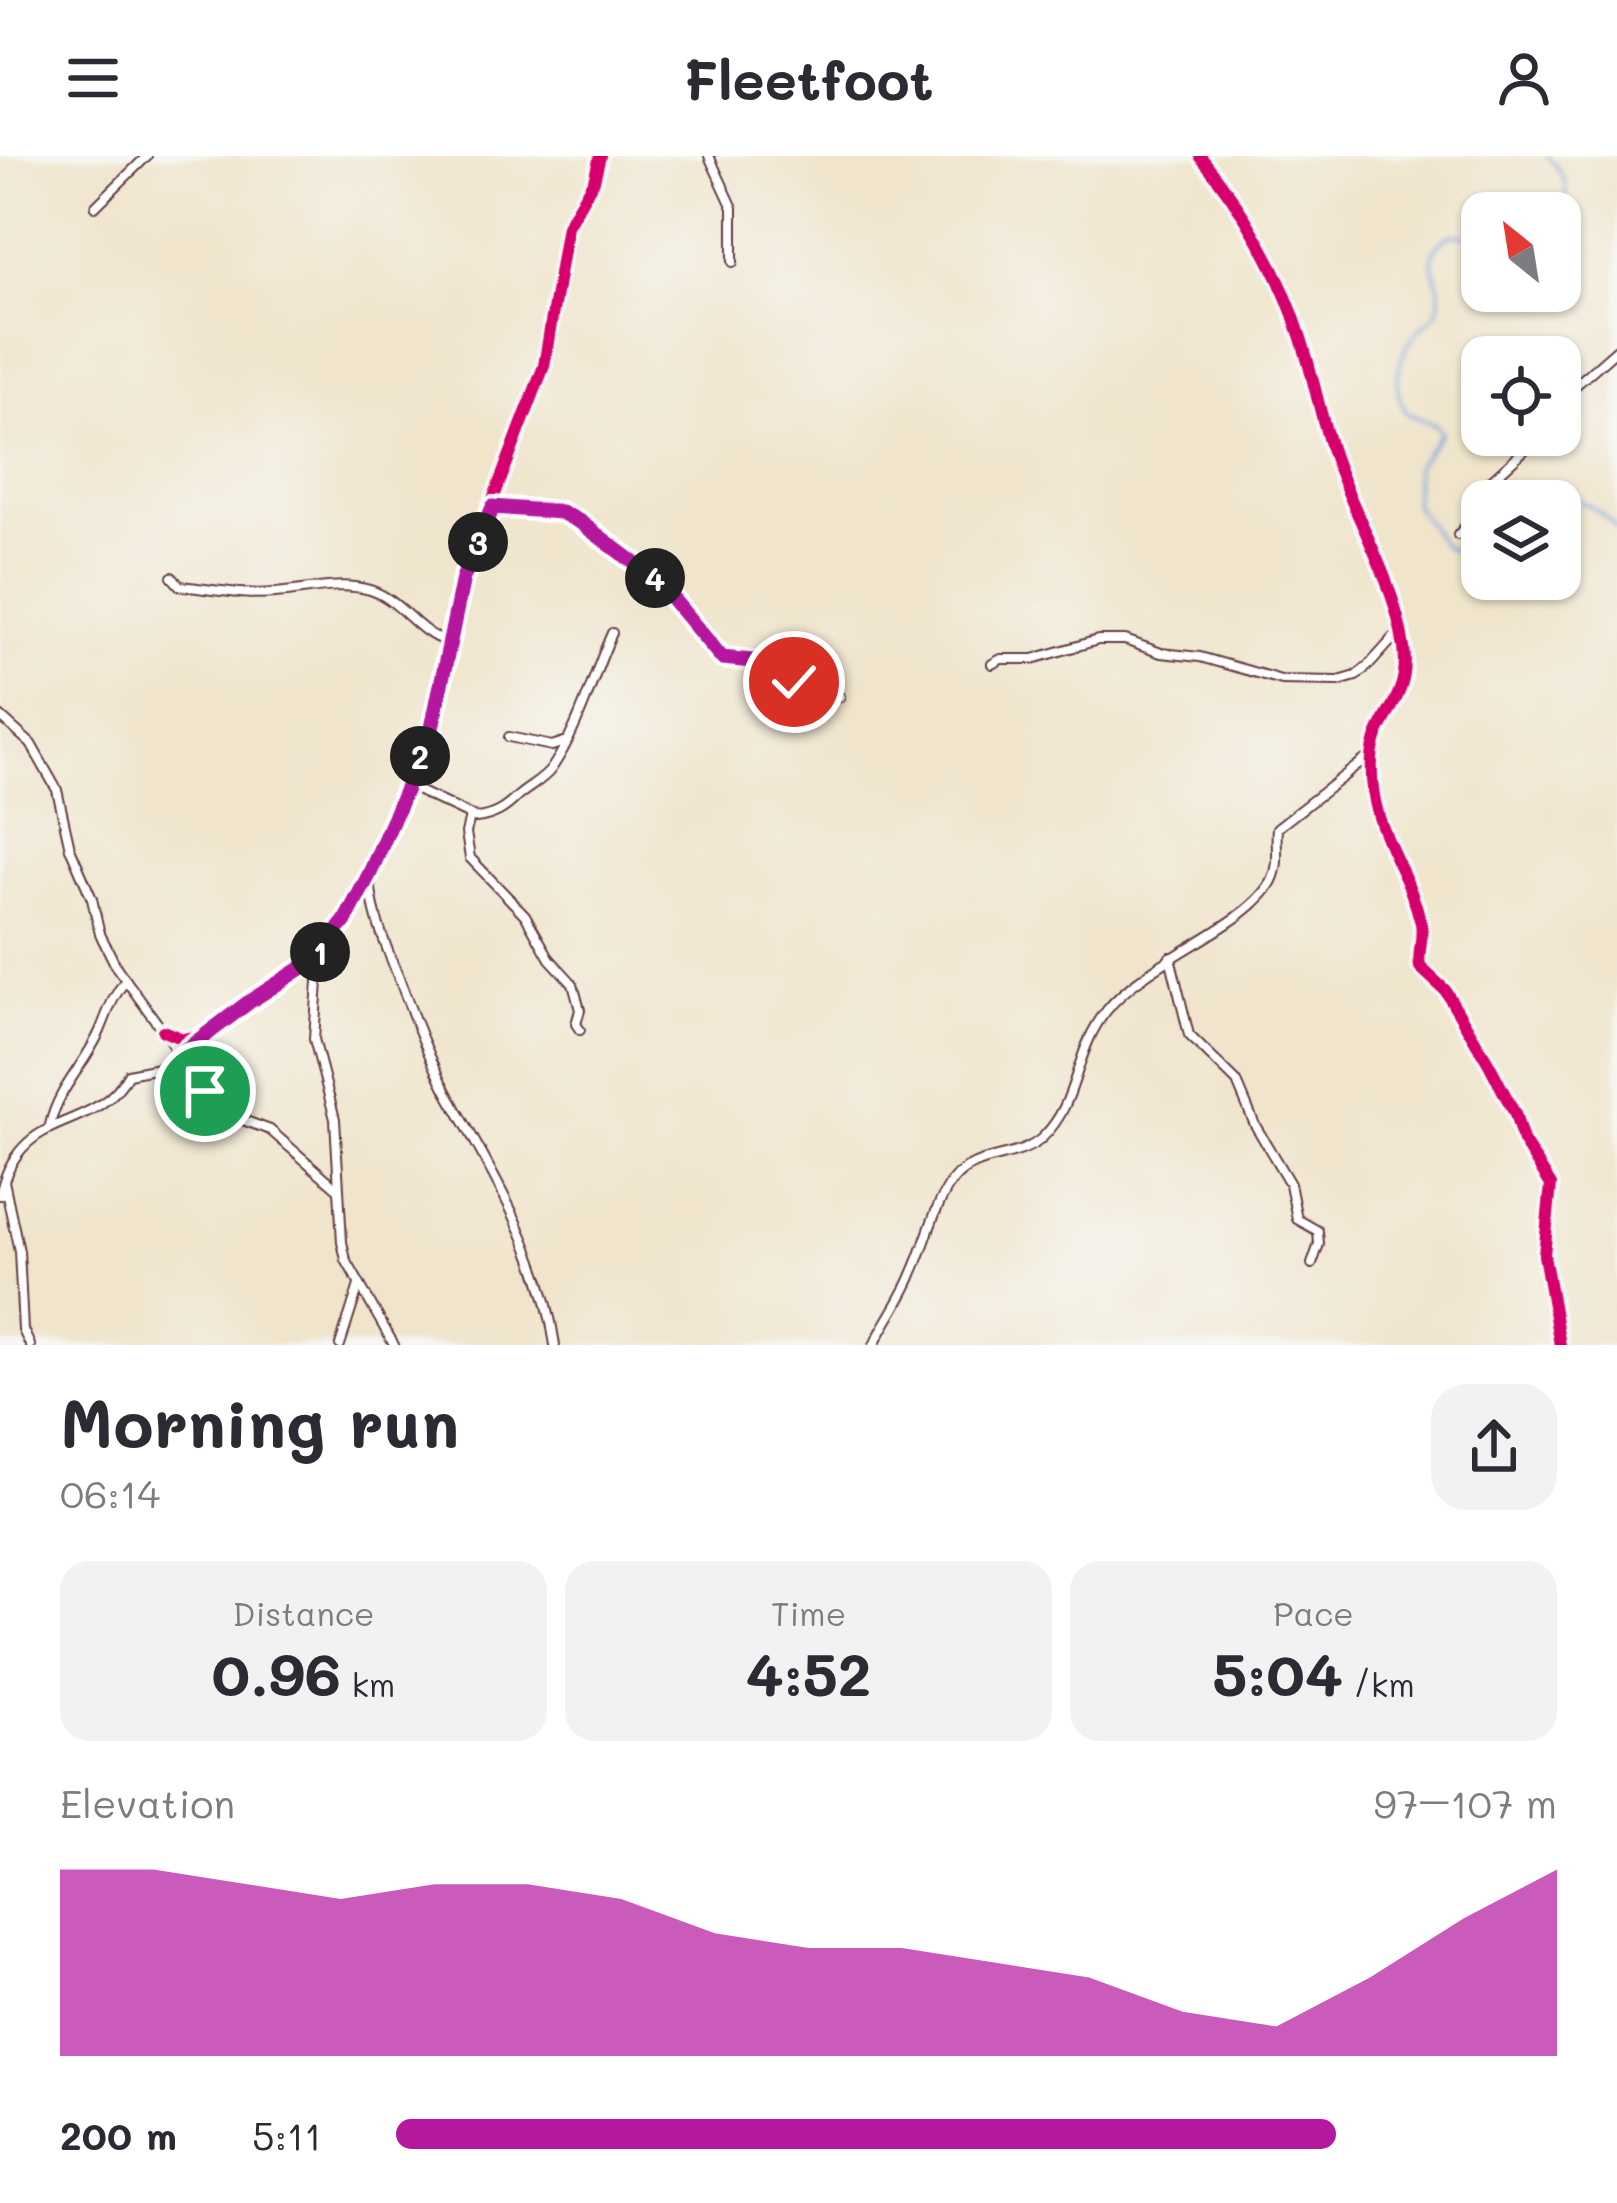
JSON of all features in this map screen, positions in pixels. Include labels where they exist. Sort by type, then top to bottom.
[{"type":"street","points":[[95,207],[147,156]]},
{"type":"street","points":[[0,1195],[15,1152],[50,1125],[94,1108],[122,1087],[128,1074],[159,1068],[178,1056],[320,952],[345,921],[432,728],[463,578],[544,366],[567,226],[594,180],[600,156]]},
{"type":"street","points":[[709,156],[733,208],[733,262]]},
{"type":"street","points":[[1200,156],[1221,182],[1280,282],[1303,342],[1335,461],[1381,571],[1400,631],[1404,682],[1397,703],[1379,729],[1372,754],[1374,810],[1422,926],[1420,968],[1444,990],[1489,1064],[1515,1114],[1523,1142],[1551,1185],[1544,1255],[1560,1345]]},
{"type":"street","points":[[1581,381],[1617,349]]},
{"type":"street","points":[[1491,480],[1518,456]]},
{"type":"street","points":[[493,507],[561,512],[580,522],[656,579],[722,658],[753,661],[784,681],[840,697]]},
{"type":"street","points":[[1458,535],[1461,531]]},
{"type":"street","points":[[172,577],[180,586],[264,594],[311,587],[365,589],[395,602],[422,630],[448,642]]},
{"type":"street","points":[[992,664],[1098,640],[1125,640],[1161,653],[1200,657],[1281,680],[1339,681],[1356,676],[1400,631]]},
{"type":"street","points":[[408,786],[470,816],[488,817],[510,804],[550,772],[581,718],[595,667],[612,632]]},
{"type":"street","points":[[0,716],[31,744],[57,790],[70,848],[92,898],[100,934],[163,1030],[182,1068],[248,1124],[270,1130],[339,1190]]},
{"type":"street","points":[[509,737],[552,746],[564,742]]},
{"type":"street","points":[[874,1345],[912,1276],[934,1216],[957,1175],[1007,1151],[1028,1149],[1055,1125],[1072,1091],[1081,1052],[1121,993],[1262,896],[1278,866],[1277,828],[1372,754]]},
{"type":"street","points":[[470,816],[466,833],[472,863],[526,915],[550,959],[573,984],[580,1030]]},
{"type":"street","points":[[370,873],[380,933],[443,1084],[493,1170],[518,1225],[547,1302],[555,1345]]},
{"type":"street","points":[[320,952],[314,1039],[334,1119],[342,1242],[359,1286],[394,1345]]},
{"type":"street","points":[[1170,957],[1189,1035],[1237,1082],[1255,1125],[1290,1184],[1297,1219],[1318,1231],[1312,1264]]},
{"type":"street","points":[[50,1125],[56,1100],[126,980]]},
{"type":"street","points":[[163,1030],[183,1039],[199,1038]]},
{"type":"street","points":[[4,1179],[19,1251],[23,1330],[30,1345]]},
{"type":"street","points":[[340,1345],[359,1286]]},
{"type":"waterway","points":[[1547,156],[1558,169],[1566,192]]},
{"type":"waterway","points":[[1461,235],[1452,234],[1434,252],[1437,312],[1410,341],[1398,383],[1407,413],[1435,425],[1441,433],[1416,466],[1414,504],[1445,548],[1461,551]]},
{"type":"waterway","points":[[1581,502],[1617,529]]},
{"type":"cycle path","points":[[163,1031],[183,1039],[206,1035],[311,962],[361,894],[432,728],[463,578],[544,366],[567,226],[594,180],[600,156]]},
{"type":"cycle path","points":[[1200,156],[1246,219],[1283,289],[1335,460],[1393,600],[1405,666],[1398,695],[1375,744],[1372,784],[1376,805],[1421,923],[1420,967],[1445,990],[1551,1185],[1544,1255],[1560,1345]]},
{"type":"route","points":[[205,1091],[182,1068],[178,1056],[311,962],[361,894],[432,728],[463,578],[493,507],[561,512],[580,522],[656,579],[722,658],[753,661],[784,681],[794,682]]}]
